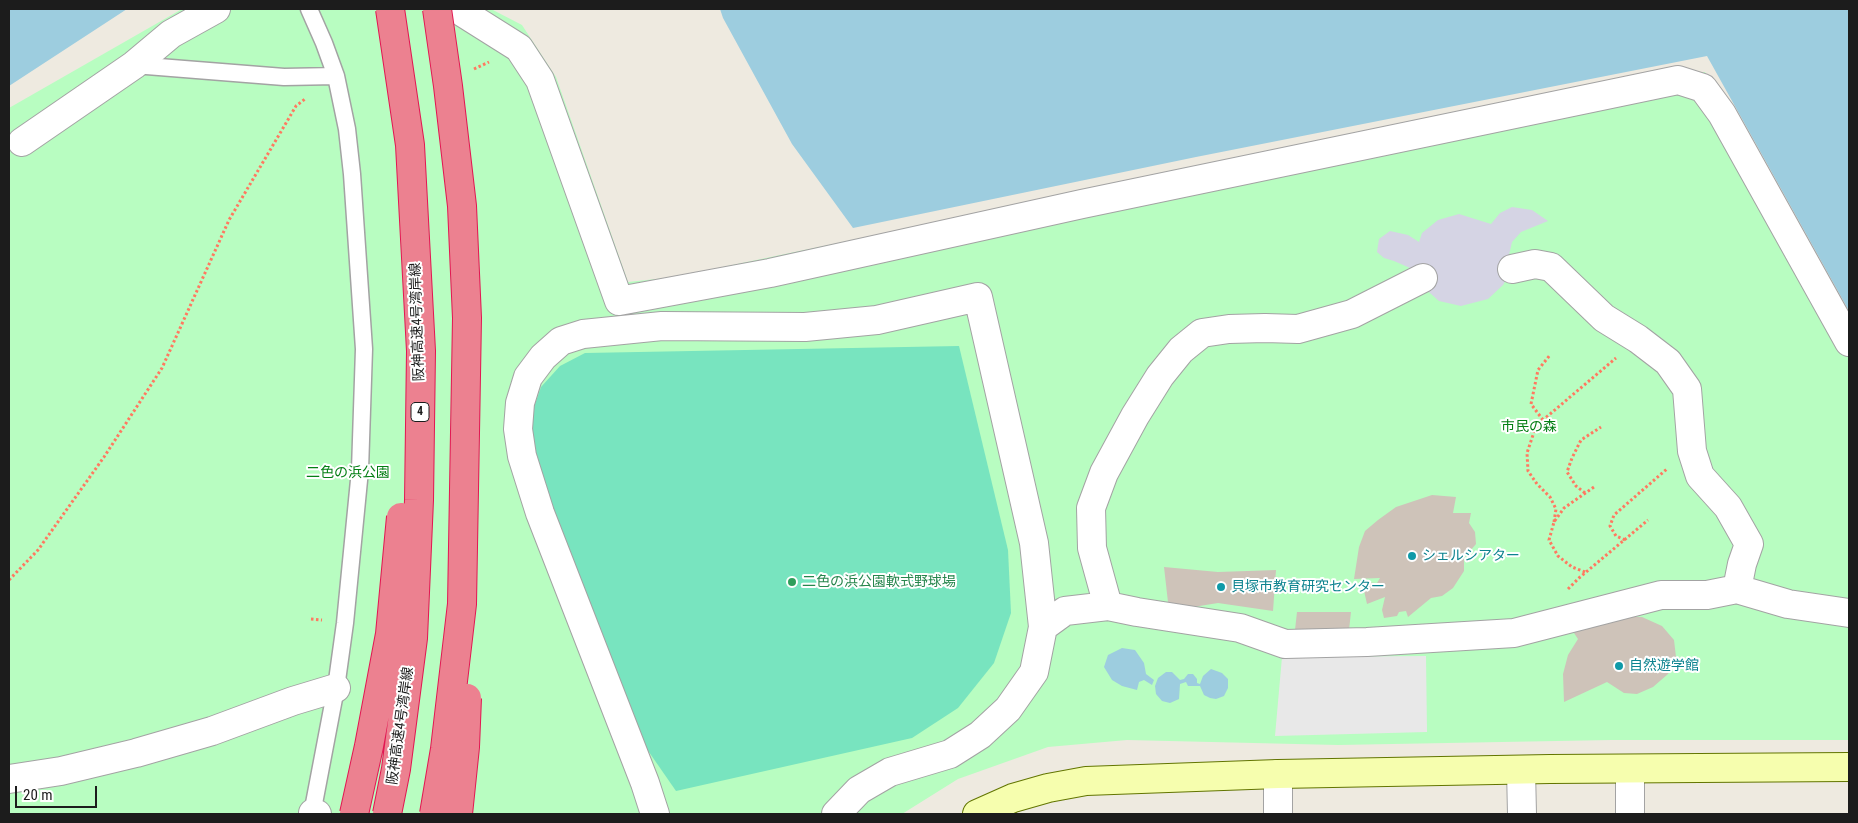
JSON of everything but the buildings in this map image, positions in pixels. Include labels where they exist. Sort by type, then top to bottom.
[{"type":"highway","name":"阪神高速4号湾岸線","points":[[388,814],[396,769],[412,638],[419,500],[421,350],[410,145],[390,9]]},
{"type":"highway","points":[[434,814],[445,749],[462,604],[467,318],[462,206],[437,9]]},
{"type":"highway","points":[[354,814],[390,634],[403,495],[405,361],[403,267],[410,145]]},
{"type":"highway","points":[[458,814],[465,747],[470,645],[470,559],[465,462]]},
{"type":"street","points":[[22,142],[134,64],[171,34],[216,9]]},
{"type":"street","points":[[457,9],[519,48],[540,80],[618,300],[770,273],[1082,204],[1678,80],[1703,88],[1722,114],[1849,342]]},
{"type":"street","points":[[1512,269],[1535,264],[1551,267],[1604,318],[1638,339],[1668,362],[1687,389],[1692,451],[1700,476],[1728,507],[1749,544],[1742,564],[1737,590]]},
{"type":"street","points":[[1108,606],[1092,548],[1091,508],[1104,473],[1135,416],[1160,376],[1181,350],[1202,333],[1238,328],[1298,329],[1352,314],[1423,278]]},
{"type":"street","points":[[655,814],[645,783],[540,513],[522,456],[518,429],[520,403],[528,377],[543,357],[561,341],[583,334],[662,326],[805,328],[877,320],[978,297],[1034,543],[1043,627],[1034,672],[1008,709],[980,735],[950,754],[890,772],[859,790],[836,814]]},
{"type":"street","points":[[1043,627],[1065,611],[1108,606],[1240,628],[1285,644],[1514,633],[1661,595],[1707,595],[1737,590],[1788,604],[1849,613]]},
{"type":"street","points":[[9,779],[61,771],[136,753],[212,731],[293,701],[336,688]]},
{"type":"street","points":[[977,814],[1013,798],[1048,788],[1086,781],[1278,774],[1849,767]]},
{"type":"street","points":[[1630,769],[1630,814]]},
{"type":"street","points":[[1521,770],[1522,814]]},
{"type":"street","points":[[1278,774],[1278,814]]},
{"type":"lane","points":[[310,9],[336,76],[347,129],[352,174],[364,349],[360,470],[345,623],[336,688],[314,814]]},
{"type":"lane","points":[[134,64],[284,77],[336,76]]},
{"type":"path","points":[[9,580],[38,550],[104,457],[162,368],[229,220],[296,106],[336,76]]},
{"type":"path","points":[[1586,572],[1572,567],[1558,556],[1549,540],[1556,509],[1550,497],[1537,484],[1528,471],[1527,453],[1534,432],[1543,420],[1638,339]]},
{"type":"path","points":[[1543,420],[1531,404],[1532,392],[1538,370],[1550,355]]},
{"type":"path","points":[[1585,493],[1576,486],[1568,472],[1572,458],[1581,440],[1601,427]]},
{"type":"path","points":[[1625,540],[1616,536],[1610,526],[1614,516],[1668,468],[1692,451]]},
{"type":"path","points":[[1554,522],[1564,508],[1594,487]]},
{"type":"path","points":[[1566,592],[1586,572],[1648,520]]},
{"type":"path","points":[[311,618],[328,620]]},
{"type":"green space","points":[[182,9],[491,9],[522,25],[556,77],[628,282],[675,277],[1006,208],[1705,72],[1849,326],[1849,740],[1611,740],[1338,745],[1127,740],[1048,747],[958,779],[902,814],[9,814],[9,108]]},
{"type":"green space","name":"二色の浜公園軟式野球場","points":[[959,346],[1008,550],[1011,613],[994,663],[958,708],[912,738],[676,791],[624,716],[537,475],[529,421],[541,387],[560,366],[585,353]]},
{"type":"shaded area","points":[[1512,207],[1532,210],[1548,221],[1521,232],[1512,242],[1509,255],[1512,269],[1503,285],[1488,299],[1461,306],[1439,301],[1422,286],[1423,278],[1410,268],[1384,258],[1377,252],[1379,239],[1390,231],[1408,235],[1419,242],[1422,233],[1438,220],[1459,214],[1491,224],[1500,213]]},
{"type":"shaded area","points":[[1426,656],[1427,732],[1275,736],[1282,657]]},
{"type":"water","points":[[9,9],[127,9],[9,86]]},
{"type":"water","points":[[720,9],[1849,9],[1849,311],[1707,56],[1196,157],[853,228],[792,144],[723,18]]},
{"type":"water","points":[[1122,648],[1135,650],[1144,663],[1146,674],[1154,680],[1152,685],[1144,680],[1139,682],[1137,690],[1122,686],[1112,680],[1104,667],[1108,655]]},
{"type":"water","points":[[1211,669],[1222,673],[1228,679],[1228,688],[1224,696],[1216,699],[1210,698],[1204,695],[1200,686],[1188,686],[1186,682],[1180,684],[1179,699],[1170,703],[1162,701],[1156,694],[1155,686],[1158,678],[1166,672],[1172,672],[1180,680],[1184,679],[1188,674],[1193,674],[1197,679],[1197,683],[1200,684],[1203,676]]},
{"type":"place","name":"シェルシアター","points":[[1412,556]]},
{"type":"place","name":"二色の浜公園軟式野球場","points":[[792,582]]},
{"type":"place","name":"貝塚市教育研究センター","points":[[1221,587]]},
{"type":"place","name":"自然遊学館","points":[[1619,666]]},
{"type":"park label","name":"市民の森","points":[[1529,427]]},
{"type":"park label","name":"二色の浜公園","points":[[348,473]]}]
